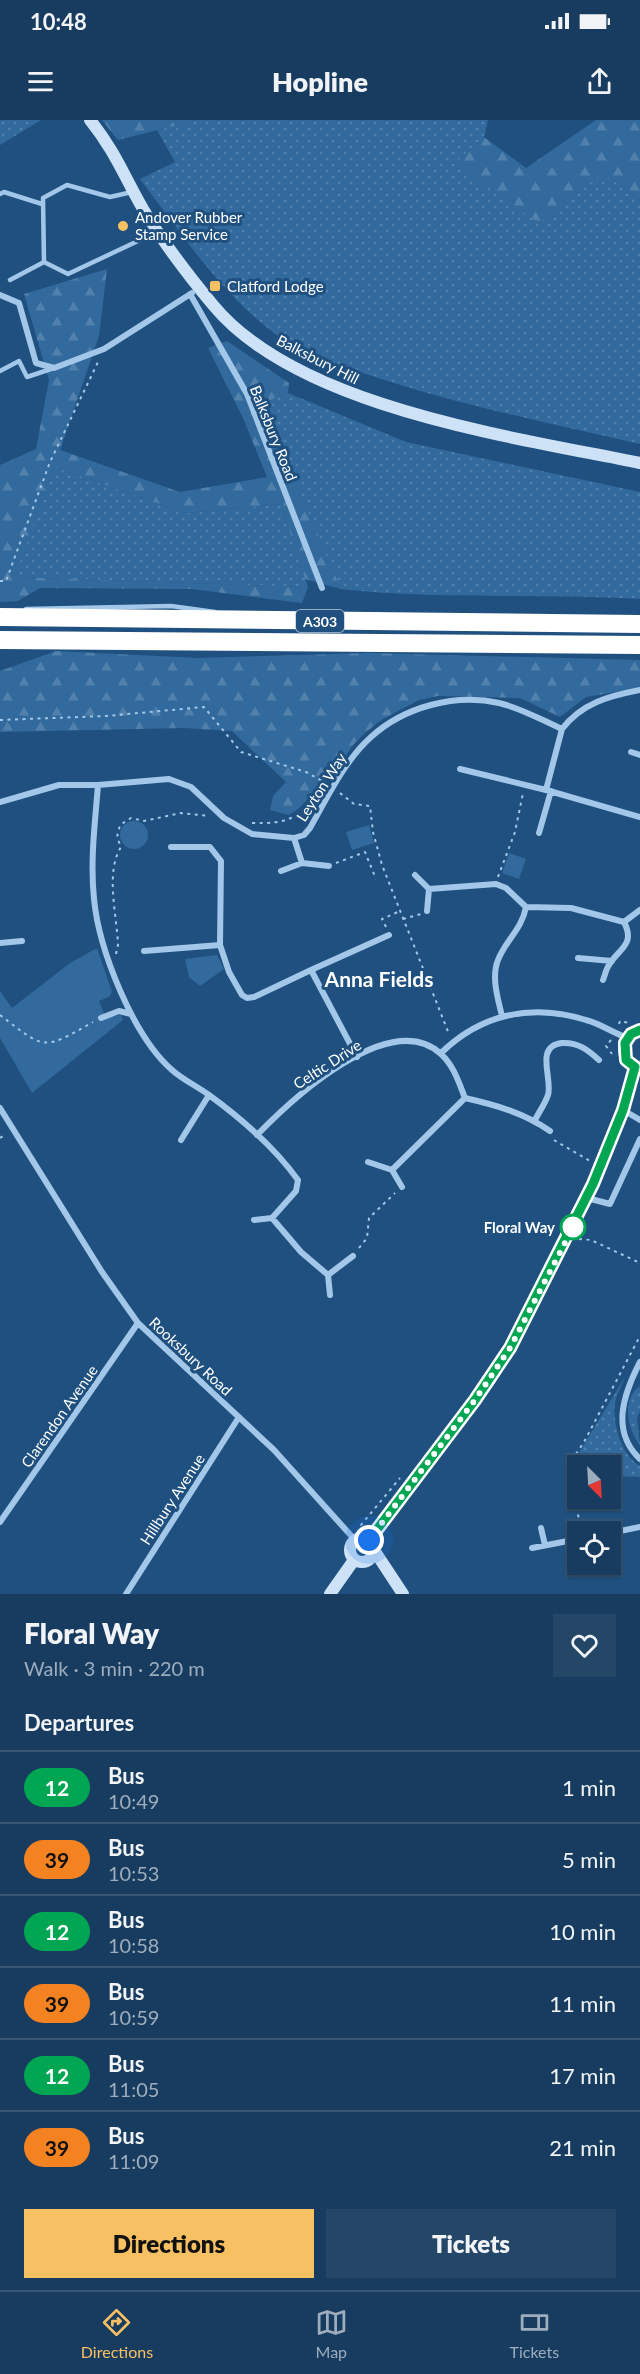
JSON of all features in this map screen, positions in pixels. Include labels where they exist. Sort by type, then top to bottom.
[{"type":"highway","name":"A303","points":[[0,617],[640,624]]},
{"type":"highway","name":"A303","points":[[5,644],[65,640],[640,645]]},
{"type":"street","name":"Balksbury Hill","points":[[90,120],[111,147],[134,191],[195,291],[240,332],[275,356],[346,393],[457,424],[640,463]]},
{"type":"street","points":[[0,295],[19,303],[36,363],[54,368],[104,349],[195,291]]},
{"type":"street","name":"Balksbury Road","points":[[195,291],[247,394],[322,588]]},
{"type":"street","points":[[539,833],[562,729],[571,717],[597,701],[640,690]]},
{"type":"street","name":"Leyton Way","points":[[0,802],[58,785],[98,785],[169,779],[191,787],[237,827],[252,834],[294,838],[304,835],[310,828],[347,765],[371,737],[403,716],[439,702],[500,703],[562,729]]},
{"type":"street","points":[[631,752],[640,755]]},
{"type":"street","points":[[460,769],[548,790],[640,817]]},
{"type":"street","points":[[98,785],[93,864],[94,899],[110,959],[131,1014],[146,1042],[162,1060],[257,1135],[298,1180],[296,1191],[272,1218],[254,1221]]},
{"type":"street","points":[[294,838],[302,862]]},
{"type":"street","points":[[171,847],[210,847],[221,861],[220,945],[229,972],[242,995],[247,998],[389,934]]},
{"type":"street","points":[[281,871],[302,862],[329,866]]},
{"type":"street","points":[[415,875],[429,889],[496,884],[506,888],[526,907],[571,908],[624,922],[629,931],[627,941],[612,961],[603,980]]},
{"type":"street","points":[[427,911],[429,889]]},
{"type":"street","points":[[502,1016],[496,968],[498,959],[524,920],[526,907]]},
{"type":"street","points":[[624,922],[640,910]]},
{"type":"street","points":[[0,943],[22,941]]},
{"type":"street","points":[[144,951],[220,945]]},
{"type":"street","points":[[578,958],[612,961]]},
{"type":"street","points":[[311,970],[357,1057]]},
{"type":"street","points":[[101,1018],[119,1011],[131,1014]]},
{"type":"street","points":[[465,1098],[456,1074],[441,1053],[452,1042],[483,1022],[502,1016],[555,1014],[583,1019],[622,1036]]},
{"type":"street","points":[[622,1036],[636,1027]]},
{"type":"street","points":[[395,1582],[360,1561],[349,1550],[364,1542],[495,1373],[535,1304],[587,1198],[638,1068],[624,1054],[622,1036]]},
{"type":"street","name":"Celtic Drive","points":[[257,1135],[298,1096],[357,1057],[384,1044],[404,1041],[424,1044],[441,1053]]},
{"type":"street","points":[[535,1120],[548,1094],[546,1059],[551,1047],[555,1044],[575,1044],[599,1060]]},
{"type":"street","points":[[181,1140],[194,1115],[209,1095]]},
{"type":"street","points":[[465,1098],[509,1109],[535,1120],[550,1131]]},
{"type":"street","points":[[392,1170],[465,1098]]},
{"type":"street","name":"Rooksbury Road","points":[[0,1108],[102,1272],[138,1323],[274,1450],[364,1542]]},
{"type":"street","points":[[623,1110],[640,1119]]},
{"type":"street","points":[[587,1198],[610,1204],[640,1139]]},
{"type":"street","points":[[368,1162],[392,1170],[402,1187]]},
{"type":"street","points":[[272,1218],[301,1252],[328,1275],[330,1295]]},
{"type":"street","points":[[328,1275],[353,1256]]},
{"type":"street","name":"Clarendon Avenue","points":[[0,1522],[138,1323]]},
{"type":"street","points":[[640,1362],[621,1416],[629,1446],[640,1459]]},
{"type":"street","name":"Hillbury Avenue","points":[[126,1594],[239,1417]]},
{"type":"street","points":[[621,1531],[640,1527]]},
{"type":"street","points":[[541,1528],[545,1545]]},
{"type":"street","points":[[532,1548],[567,1541]]},
{"type":"street","points":[[330,1594],[360,1561],[370,1559],[364,1542]]},
{"type":"street","points":[[364,1542],[402,1594]]},
{"type":"lane","points":[[44,262],[43,198],[67,185],[110,197],[134,191]]},
{"type":"lane","points":[[0,194],[4,192],[42,204]]},
{"type":"lane","points":[[44,262],[68,274],[159,231]]},
{"type":"lane","points":[[10,280],[44,262]]},
{"type":"lane","points":[[0,371],[19,361],[27,377],[54,368]]},
{"type":"lane","points":[[0,613],[42,607],[171,606],[209,610],[240,620]]},
{"type":"path","points":[[0,581],[6,581],[50,462],[104,349]]},
{"type":"path","points":[[0,720],[106,716],[204,707],[241,752],[306,772],[334,788],[354,804],[370,806],[373,832],[400,912],[452,1042]]},
{"type":"path","points":[[496,884],[509,842],[515,832],[525,785]]},
{"type":"path","points":[[329,866],[365,852],[375,879]]},
{"type":"path","points":[[403,919],[427,911]]},
{"type":"path","points":[[389,934],[382,919],[400,912]]},
{"type":"path","points":[[0,1016],[38,1043],[48,1044],[101,1018]]},
{"type":"path","points":[[614,1057],[606,1046],[622,1036],[620,1021],[636,1027]]},
{"type":"path","points":[[550,1131],[547,1136],[590,1161]]},
{"type":"path","points":[[587,1171],[594,1152]]},
{"type":"path","points":[[353,1256],[367,1238],[369,1218],[402,1187]]},
{"type":"path","points":[[568,1237],[591,1240],[640,1263]]},
{"type":"path","points":[[579,1521],[567,1467],[584,1442],[640,1336]]},
{"type":"path","points":[[364,1542],[361,1525],[406,1470]]},
{"type":"green space","points":[[0,120],[41,120],[0,145]]},
{"type":"green space","points":[[102,120],[198,120],[118,140]]},
{"type":"green space","points":[[198,120],[488,120],[484,137],[454,164],[603,173],[640,200],[640,444],[433,395],[316,358],[276,335],[232,296],[193,250],[140,179],[175,162],[157,130]]},
{"type":"green space","points":[[596,120],[640,120],[640,200],[603,173],[539,223],[454,164],[484,137],[526,168]]},
{"type":"green space","points":[[107,269],[99,336],[60,450],[180,492],[267,477],[243,418],[208,348],[227,341],[289,383],[288,393],[262,403],[341,589],[305,579],[281,504],[186,513],[54,467],[15,577],[308,587],[302,603],[192,589],[40,588],[18,601],[0,602],[0,465],[36,449],[49,380],[24,294]]},
{"type":"green space","points":[[288,393],[406,442],[640,492],[640,599],[415,594],[340,589],[262,402]]},
{"type":"green space","points":[[54,467],[186,513],[281,504],[308,587],[14,577]]},
{"type":"green space","points":[[56,651],[197,658],[370,653],[640,660],[640,688],[586,697],[560,717],[520,698],[438,696],[419,700],[383,719],[366,732],[353,745],[336,771],[289,815],[270,810],[273,796],[286,782],[232,731],[184,728],[0,732],[0,671]]},
{"type":"green space","points":[[134,821],[144,825],[148,835],[144,845],[134,849],[124,845],[120,835],[124,825]]},
{"type":"green space","points":[[369,825],[374,843],[352,850],[346,832]]},
{"type":"green space","points":[[509,853],[526,859],[519,879],[502,873]]},
{"type":"green space","points":[[97,948],[112,992],[109,997],[99,1001],[106,1018],[121,1015],[123,1020],[32,1093],[0,1038],[0,991],[12,1008],[70,963]]},
{"type":"green space","points":[[217,955],[224,969],[200,986],[189,977],[185,959]]},
{"type":"green space","points":[[625,1377],[616,1400],[615,1420],[623,1447],[634,1462],[640,1466],[640,1477],[621,1476],[621,1455],[578,1455]]},
{"type":"green space","points":[[640,1386],[640,1411],[637,1418],[640,1445],[629,1423],[628,1406],[630,1398]]},
{"type":"bus line","name":"12","points":[[369,1540],[489,1381],[535,1304],[593,1184],[623,1110],[635,1067],[626,1060],[625,1043],[631,1034],[640,1030]]},
{"type":"place","name":"Andover Rubber Stamp Service","points":[[123,226]]},
{"type":"place","name":"Clatford Lodge","points":[[215,286]]},
{"type":"place","name":"Floral Way","points":[[573,1227]]},
{"type":"district","name":"Anna Fields","points":[[379,978]]},
{"type":"route","points":[[369,1540],[489,1381],[535,1304],[578,1218],[573,1227]]}]
